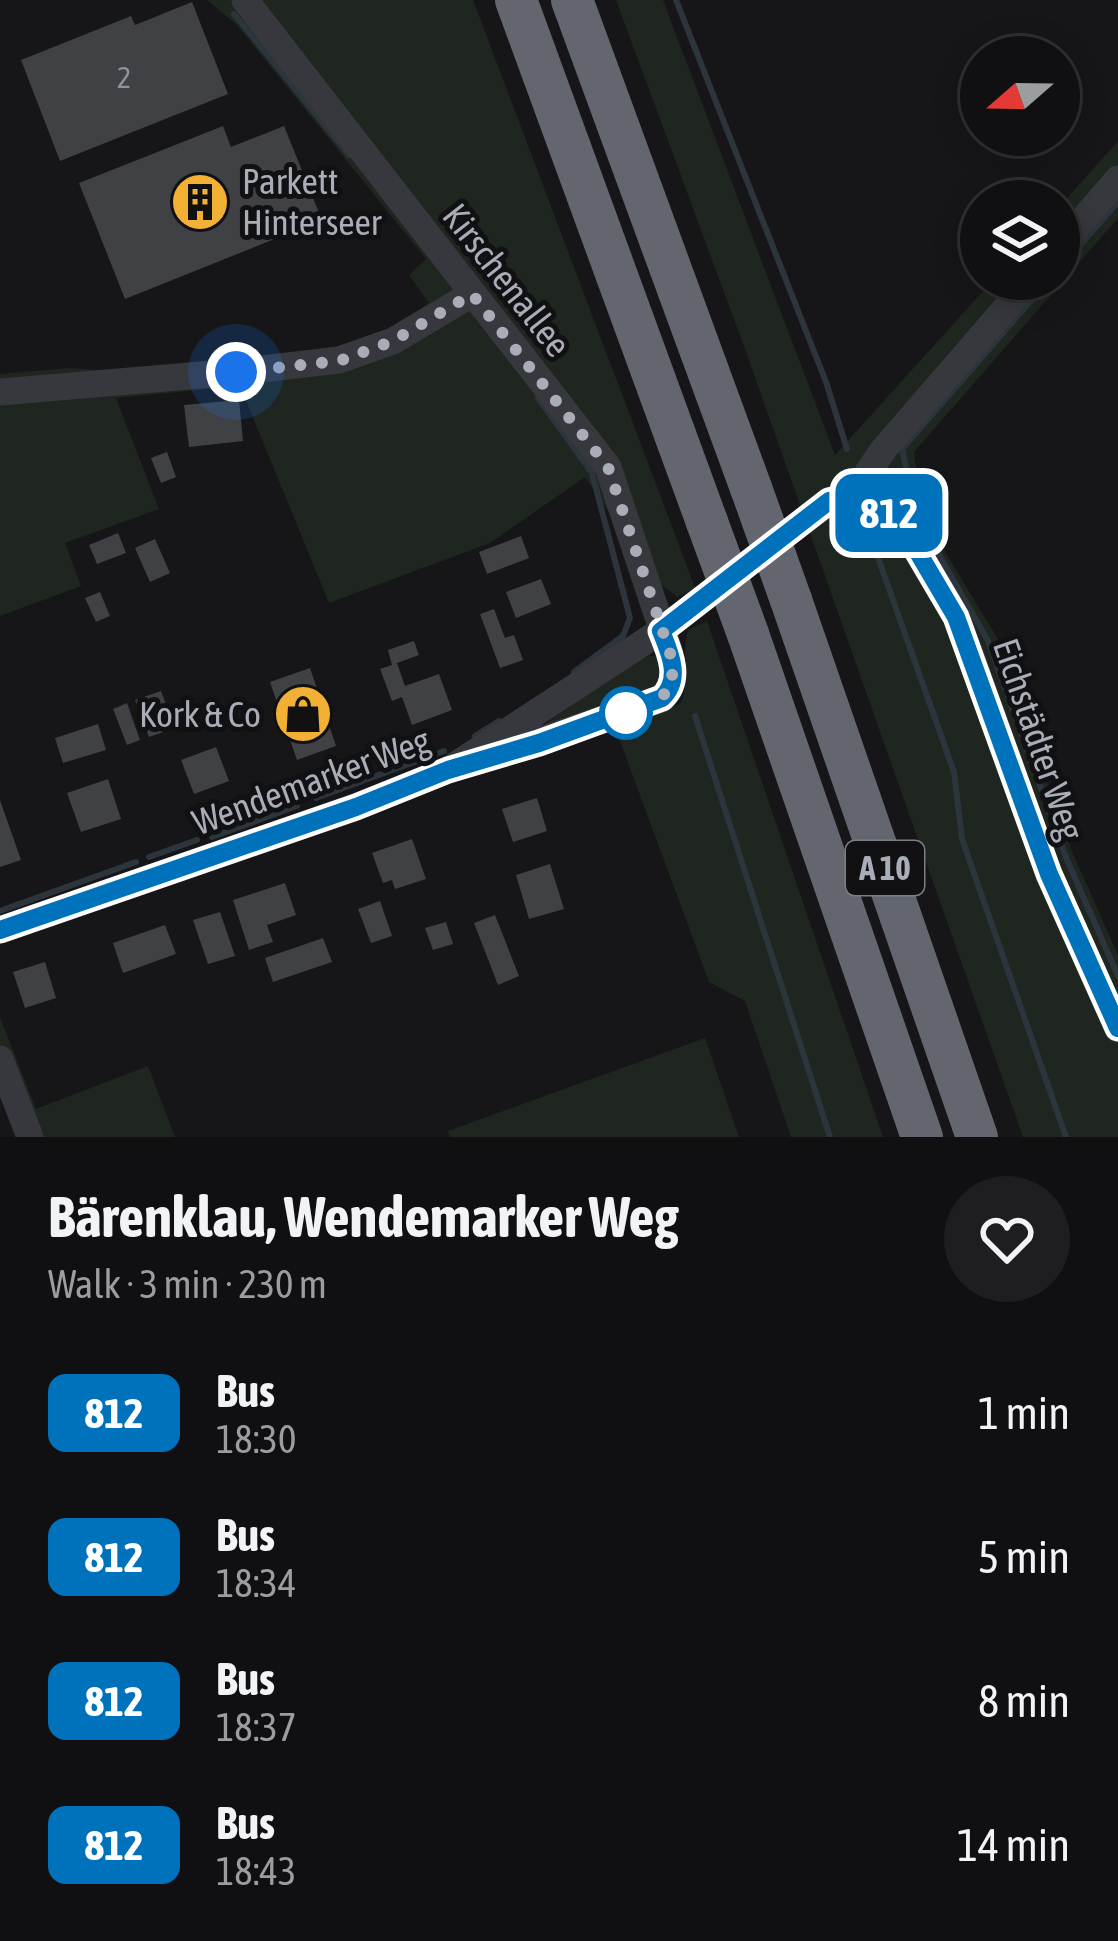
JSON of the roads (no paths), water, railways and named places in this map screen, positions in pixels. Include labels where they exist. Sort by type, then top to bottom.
[{"type":"highway","name":"A 10","points":[[516,0],[748,634],[922,1137]]},
{"type":"highway","name":"A 10","points":[[572,0],[791,600],[977,1137]]},
{"type":"street","name":"Kirschenallee","points":[[245,0],[608,467],[670,653],[674,679],[662,698],[448,770]]},
{"type":"street","points":[[1080,222],[1118,178]]},
{"type":"street","points":[[0,392],[339,361],[393,341],[472,294]]},
{"type":"street","points":[[860,496],[868,472],[884,449],[1013,300]]},
{"type":"street","name":"Wendemarker Weg","points":[[0,930],[356,807],[448,770],[661,631],[829,501],[860,496]]},
{"type":"street","name":"Eichstädter Weg","points":[[860,496],[876,502],[897,522],[956,617],[1049,874],[1118,1028]]},
{"type":"street","points":[[0,1059],[30,1137]]},
{"type":"waterway","points":[[676,0],[826,382],[847,449]]},
{"type":"waterway","points":[[234,14],[349,155]]},
{"type":"waterway","points":[[1080,245],[1118,202]]},
{"type":"waterway","points":[[1032,300],[902,449],[917,516],[988,641],[1067,860],[1118,976]]},
{"type":"waterway","points":[[538,398],[592,473],[630,618],[623,636],[574,672]]},
{"type":"waterway","points":[[865,521],[954,772],[962,839],[1066,1137]]},
{"type":"waterway","points":[[695,716],[830,1137]]},
{"type":"waterway","points":[[475,736],[499,721]]},
{"type":"waterway","points":[[316,798],[444,751]]},
{"type":"waterway","points":[[212,837],[297,806]]},
{"type":"waterway","points":[[149,857],[197,840]]},
{"type":"waterway","points":[[0,911],[136,862]]},
{"type":"place","name":"Parkett Hinterseer","points":[[200,202]]},
{"type":"place","name":"Kork & Co","points":[[303,714]]}]
